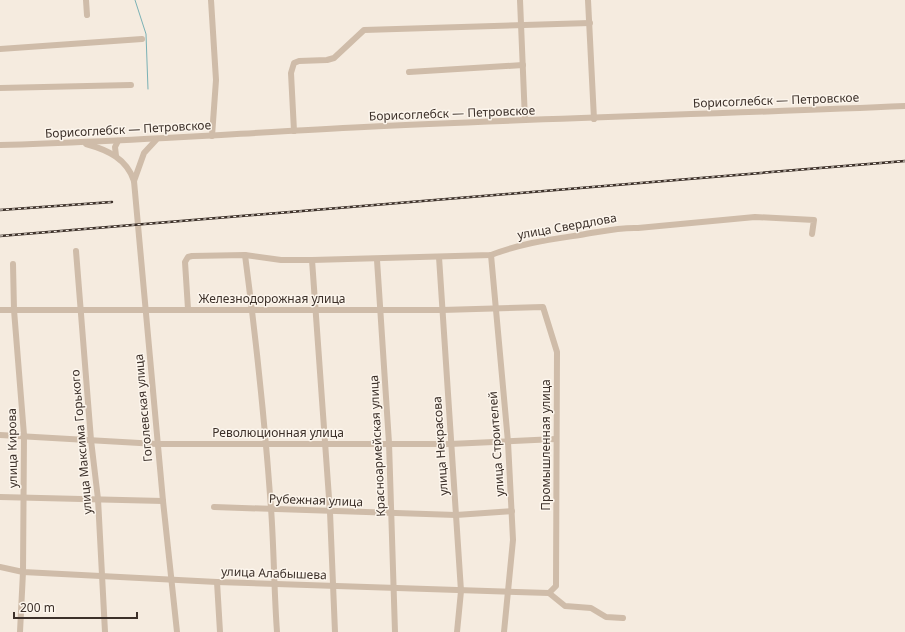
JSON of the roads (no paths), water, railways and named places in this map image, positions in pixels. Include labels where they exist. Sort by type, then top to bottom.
[{"type":"street","points":[[86,0],[87,15]]},
{"type":"street","points":[[210,0],[216,80],[212,136]]},
{"type":"street","points":[[520,0],[525,120]]},
{"type":"street","points":[[588,0],[594,119]]},
{"type":"street","points":[[294,131],[291,67],[299,61],[328,60],[334,58],[364,30],[590,23]]},
{"type":"street","points":[[0,50],[142,39]]},
{"type":"street","points":[[409,72],[523,65]]},
{"type":"street","points":[[0,88],[131,85]]},
{"type":"street","name":"Борисоглебск — Петровское","points":[[0,145],[156,140],[294,131],[525,120],[594,119],[905,106]]},
{"type":"street","points":[[139,140],[144,153]]},
{"type":"street","points":[[134,182],[144,153],[156,140]]},
{"type":"street","points":[[116,156],[115,147],[118,141]]},
{"type":"street","points":[[80,143],[102,148],[116,156],[129,170],[134,182]]},
{"type":"street","name":"Гоголевская улица","points":[[134,182],[163,501],[177,632]]},
{"type":"street","name":"улица Свердлова","points":[[188,309],[185,262],[192,256],[246,255],[281,260],[377,260],[491,255],[511,247],[546,239],[624,228],[744,218],[814,220],[812,234]]},
{"type":"street","name":"улица Максима Горького","points":[[76,251],[91,440],[98,499],[105,632]]},
{"type":"street","points":[[246,255],[271,509],[274,583],[278,632]]},
{"type":"street","name":"улица Строителей","points":[[491,255],[508,442],[513,540],[504,632]]},
{"type":"street","name":"улица Некрасова","points":[[439,257],[450,444],[461,591],[457,632]]},
{"type":"street","points":[[312,260],[330,512],[335,632]]},
{"type":"street","name":"Красноармейская улица","points":[[377,260],[389,443],[395,588],[395,632]]},
{"type":"street","name":"улица Кирова","points":[[13,264],[14,310],[24,435],[23,572],[20,632]]},
{"type":"street","name":"Железнодорожная улица","points":[[0,310],[442,310],[543,307]]},
{"type":"street","name":"Промышленная улица","points":[[543,307],[557,352],[556,586],[549,593]]},
{"type":"street","name":"Революционная улица","points":[[0,435],[24,435],[158,444],[450,444],[556,439]]},
{"type":"street","points":[[0,497],[163,501]]},
{"type":"street","name":"Рубежная улица","points":[[214,508],[456,515],[512,512]]},
{"type":"street","name":"улица Алабышева","points":[[0,568],[23,572],[172,580],[549,593]]},
{"type":"street","points":[[217,582],[220,632]]},
{"type":"street","points":[[549,593],[565,606],[591,608],[606,617],[622,618]]},
{"type":"waterway","points":[[135,0],[146,34],[148,89]]},
{"type":"railway","points":[[0,236],[905,161]]},
{"type":"railway","points":[[0,210],[112,202]]}]
